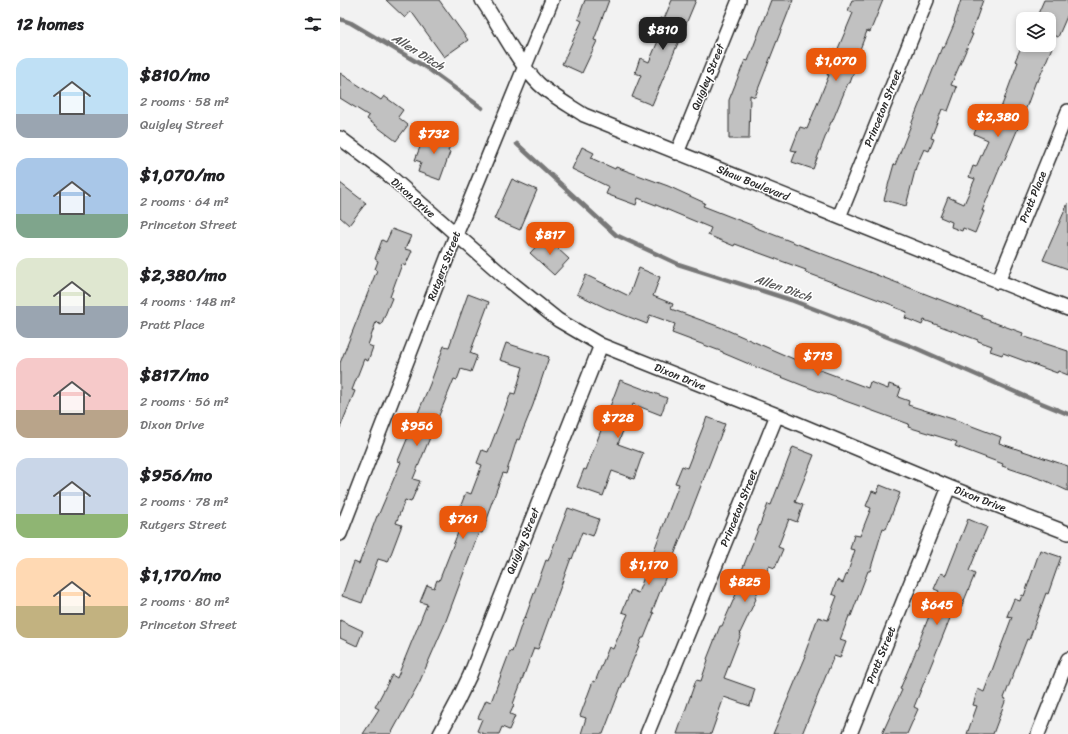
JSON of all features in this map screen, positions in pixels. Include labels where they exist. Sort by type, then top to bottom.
[{"type":"street","name":"Shaw Boulevard","points":[[482,0],[495,18],[524,66],[538,83],[584,115],[1068,310]]},
{"type":"street","name":"Rutgers Street","points":[[340,534],[456,235],[552,0]]},
{"type":"street","name":"Quigley Street","points":[[677,153],[739,0]]},
{"type":"street","name":"Princeton Street","points":[[839,217],[927,0]]},
{"type":"street","name":"Pratt Place","points":[[998,282],[1068,111]]},
{"type":"street","name":"Dixon Drive","points":[[340,138],[384,171],[507,279],[558,320],[600,346],[777,415],[949,487],[1068,533]]},
{"type":"street","name":"Quigley Street","points":[[440,734],[470,675],[600,346]]},
{"type":"street","name":"Princeton Street","points":[[647,734],[777,415]]},
{"type":"street","name":"Pratt Street","points":[[850,734],[949,487]]},
{"type":"street","points":[[1038,734],[1068,659]]},
{"type":"building","points":[[386,0],[439,0],[468,40],[444,57],[411,11],[405,18]]},
{"type":"building","points":[[585,0],[609,0],[594,40],[597,41],[582,73],[562,64],[582,21],[578,19]]},
{"type":"building","points":[[672,0],[696,0],[652,105],[632,97],[641,75],[635,73],[640,58],[649,62],[662,32],[656,30],[660,18],[664,19]]},
{"type":"building","points":[[771,0],[793,0],[755,97],[750,95],[749,139],[729,139],[729,100],[745,60],[748,61]]},
{"type":"building","points":[[852,0],[883,0],[870,32],[867,31],[854,65],[856,66],[850,83],[848,83],[831,122],[813,169],[792,162],[796,151],[791,150],[800,127],[807,129],[829,75],[827,75],[832,63],[826,61],[831,49],[837,51],[853,13],[848,11]]},
{"type":"building","points":[[961,0],[983,0],[971,34],[973,34],[951,85],[957,87],[948,111],[942,109],[931,138],[934,139],[929,151],[924,149],[916,167],[906,206],[884,200],[894,164],[895,165],[942,47],[944,48],[955,22]]},
{"type":"building","points":[[1044,0],[1068,0],[1068,14],[1058,37],[1056,36],[1056,12],[1039,12]]},
{"type":"building","points":[[1019,52],[1050,52],[1038,81],[1036,81],[1004,161],[1003,160],[982,211],[984,211],[975,233],[963,228],[962,231],[951,227],[952,222],[940,217],[948,197],[964,204],[975,179],[969,177],[973,166],[976,167],[988,140],[974,134],[981,117],[989,120],[992,114],[998,116],[1018,62],[1015,61]]},
{"type":"building","points":[[340,73],[381,100],[384,96],[403,110],[398,117],[408,125],[396,141],[367,119],[369,116],[340,98]]},
{"type":"building","points":[[434,131],[453,138],[448,151],[450,152],[440,180],[418,172],[421,162],[415,160],[422,142],[429,144]]},
{"type":"building","points":[[582,147],[594,153],[591,158],[615,169],[616,167],[668,186],[705,203],[703,206],[982,316],[982,318],[1023,333],[1022,336],[1068,351],[1068,375],[1058,371],[1057,373],[1003,353],[1002,355],[990,351],[992,346],[924,320],[922,325],[905,318],[907,312],[894,307],[895,306],[805,272],[806,270],[735,244],[734,246],[708,235],[711,228],[656,205],[638,198],[636,205],[606,194],[609,187],[572,169]]},
{"type":"building","points":[[512,179],[537,190],[520,230],[494,219]]},
{"type":"building","points":[[340,183],[366,203],[349,225],[340,217]]},
{"type":"building","points":[[1068,203],[1068,269],[1043,260]]},
{"type":"building","points":[[392,229],[411,236],[405,249],[412,251],[405,266],[402,264],[390,297],[392,298],[381,325],[376,322],[368,345],[373,347],[368,361],[364,359],[352,390],[355,391],[340,428],[340,363],[377,270],[375,269],[378,261],[375,259],[382,240],[386,242]]},
{"type":"building","points":[[545,237],[569,259],[554,275],[530,253]]},
{"type":"building","points":[[639,268],[660,277],[653,296],[673,304],[671,309],[720,327],[812,367],[868,388],[870,382],[888,389],[889,384],[901,388],[898,397],[909,401],[908,405],[956,420],[1001,437],[999,443],[1068,466],[1068,491],[1044,480],[1002,466],[1003,464],[955,446],[957,442],[908,427],[909,424],[804,386],[723,352],[672,333],[675,324],[650,315],[647,324],[606,308],[577,294],[586,275],[629,296]]},
{"type":"building","points":[[468,294],[489,302],[470,353],[477,356],[471,372],[461,369],[457,380],[454,379],[413,479],[420,481],[411,502],[405,500],[396,523],[402,525],[388,562],[378,559],[362,603],[342,596],[354,562],[359,564],[377,516],[401,462],[398,461],[444,346],[449,347]]},
{"type":"building","points":[[506,343],[549,357],[533,405],[519,440],[517,439],[506,474],[503,473],[482,533],[479,532],[444,626],[419,683],[391,734],[363,734],[379,709],[375,707],[392,675],[397,678],[427,604],[420,602],[427,585],[434,588],[437,580],[439,581],[461,525],[454,523],[466,492],[471,494],[482,465],[477,463],[482,450],[488,452],[511,393],[515,394],[523,367],[500,360]]},
{"type":"building","points":[[620,380],[667,398],[661,415],[633,404],[618,444],[643,453],[634,479],[612,471],[603,496],[577,487],[584,469],[586,470]]},
{"type":"building","points":[[707,417],[725,424],[652,612],[654,613],[623,682],[603,734],[581,734],[586,718],[580,716],[593,681],[595,682],[609,647],[613,649],[628,614],[622,612],[631,590],[638,593],[679,484],[675,483],[682,466],[687,468]]},
{"type":"building","points":[[793,447],[814,455],[795,502],[803,505],[797,522],[789,519],[778,547],[783,549],[775,568],[769,566],[740,633],[741,634],[724,678],[755,689],[750,706],[724,697],[711,734],[677,734],[696,680],[701,681],[708,660],[707,659],[720,626],[722,626],[744,576],[740,575],[768,504],[771,505]]},
{"type":"building","points":[[880,485],[900,493],[886,529],[883,528],[870,571],[868,571],[840,640],[846,642],[840,658],[834,656],[802,734],[773,734],[806,656],[804,656],[818,617],[828,620],[837,596],[832,594],[837,580],[843,583],[855,550],[850,549],[854,535],[860,536],[871,508],[866,506],[872,491],[877,493]]},
{"type":"building","points":[[568,508],[599,519],[593,536],[582,532],[538,649],[534,648],[513,704],[514,705],[510,714],[515,716],[509,730],[502,727],[499,734],[484,734],[477,731],[482,719],[478,718],[486,700],[491,702],[510,651],[512,652],[546,560],[548,561]]},
{"type":"building","points":[[968,519],[987,527],[969,571],[975,574],[961,608],[955,606],[914,707],[918,709],[907,734],[882,734],[902,690],[900,689],[939,591],[934,589],[941,573],[946,575]]},
{"type":"building","points":[[1040,550],[1061,557],[1048,594],[1046,593],[1029,640],[1027,639],[1004,698],[1006,699],[993,734],[967,734],[977,706],[973,705],[978,689],[984,692],[1012,617],[1007,616],[1014,599],[1020,601],[1022,595],[1024,596]]},
{"type":"building","points":[[340,620],[363,631],[357,646],[340,638]]},
{"type":"waterway","name":"Allen Ditch","points":[[340,19],[351,23],[427,68],[482,108]]},
{"type":"waterway","name":"Allen Ditch","points":[[517,144],[616,235],[678,264],[791,300],[911,346],[1068,414]]}]
